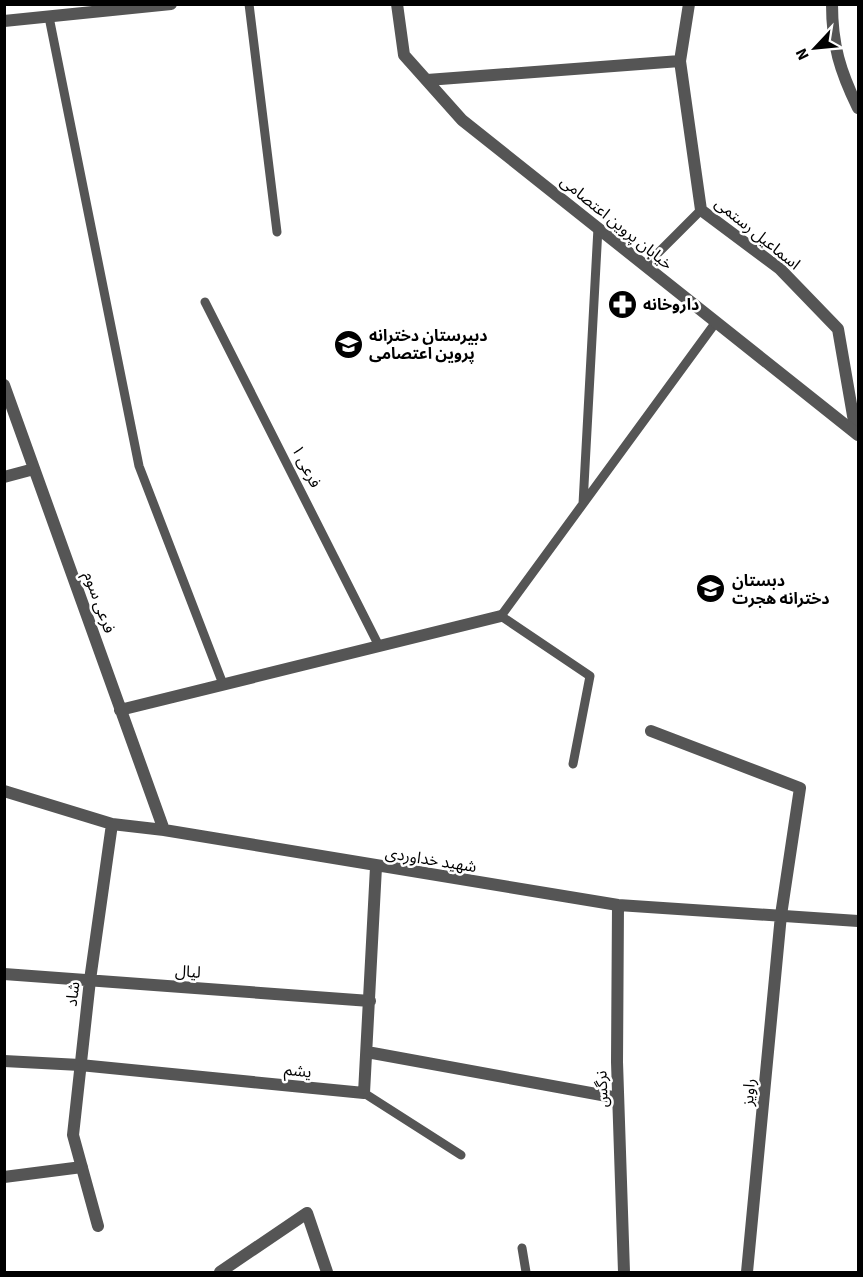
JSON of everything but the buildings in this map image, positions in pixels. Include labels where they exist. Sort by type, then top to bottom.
[{"type":"street","points":[[4,21],[171,4]]},
{"type":"street","name":"خیابان پروین اعتصامی","points":[[397,4],[404,55],[462,120],[858,433]]},
{"type":"street","name":"اسماعیل رستمی","points":[[688,4],[680,61],[701,210],[780,269],[838,328],[858,433]]},
{"type":"street","points":[[832,4],[832,38],[847,86],[858,108]]},
{"type":"street","points":[[427,80],[680,61]]},
{"type":"street","name":"فرعی سوم","points":[[4,385],[164,831]]},
{"type":"street","points":[[4,477],[34,469]]},
{"type":"street","points":[[120,710],[501,616]]},
{"type":"street","name":"راویز","points":[[651,731],[800,788],[781,915],[747,1272]]},
{"type":"street","name":"شهید خداوردی","points":[[4,791],[112,825],[164,831],[618,905],[858,922]]},
{"type":"street","name":"شاد","points":[[98,1226],[73,1135],[90,980],[112,825]]},
{"type":"street","points":[[364,1093],[375,867]]},
{"type":"street","name":"نرگس","points":[[618,905],[618,1098],[624,1272]]},
{"type":"street","name":"لیال","points":[[4,974],[370,1001]]},
{"type":"street","points":[[367,1052],[618,1098]]},
{"type":"street","name":"یشم","points":[[4,1061],[80,1065],[364,1093]]},
{"type":"street","points":[[4,1177],[82,1167]]},
{"type":"street","points":[[220,1272],[308,1213],[327,1272]]},
{"type":"lane","points":[[249,4],[278,232]]},
{"type":"lane","points":[[49,17],[139,466],[222,684]]},
{"type":"lane","points":[[645,266],[701,210]]},
{"type":"lane","points":[[583,504],[598,228]]},
{"type":"lane","name":"فرعی ۱","points":[[205,302],[379,645]]},
{"type":"lane","points":[[573,764],[590,676],[501,616],[716,322]]},
{"type":"lane","points":[[364,1093],[461,1155]]},
{"type":"lane","points":[[522,1248],[526,1272]]},
{"type":"place","name":"داروخانه","points":[[622,304]]},
{"type":"place","name":"دبیرستان دخترانه پروین اعتصامی","points":[[348,344]]},
{"type":"place","name":"دبستان دخترانه هجرت","points":[[711,589]]}]
